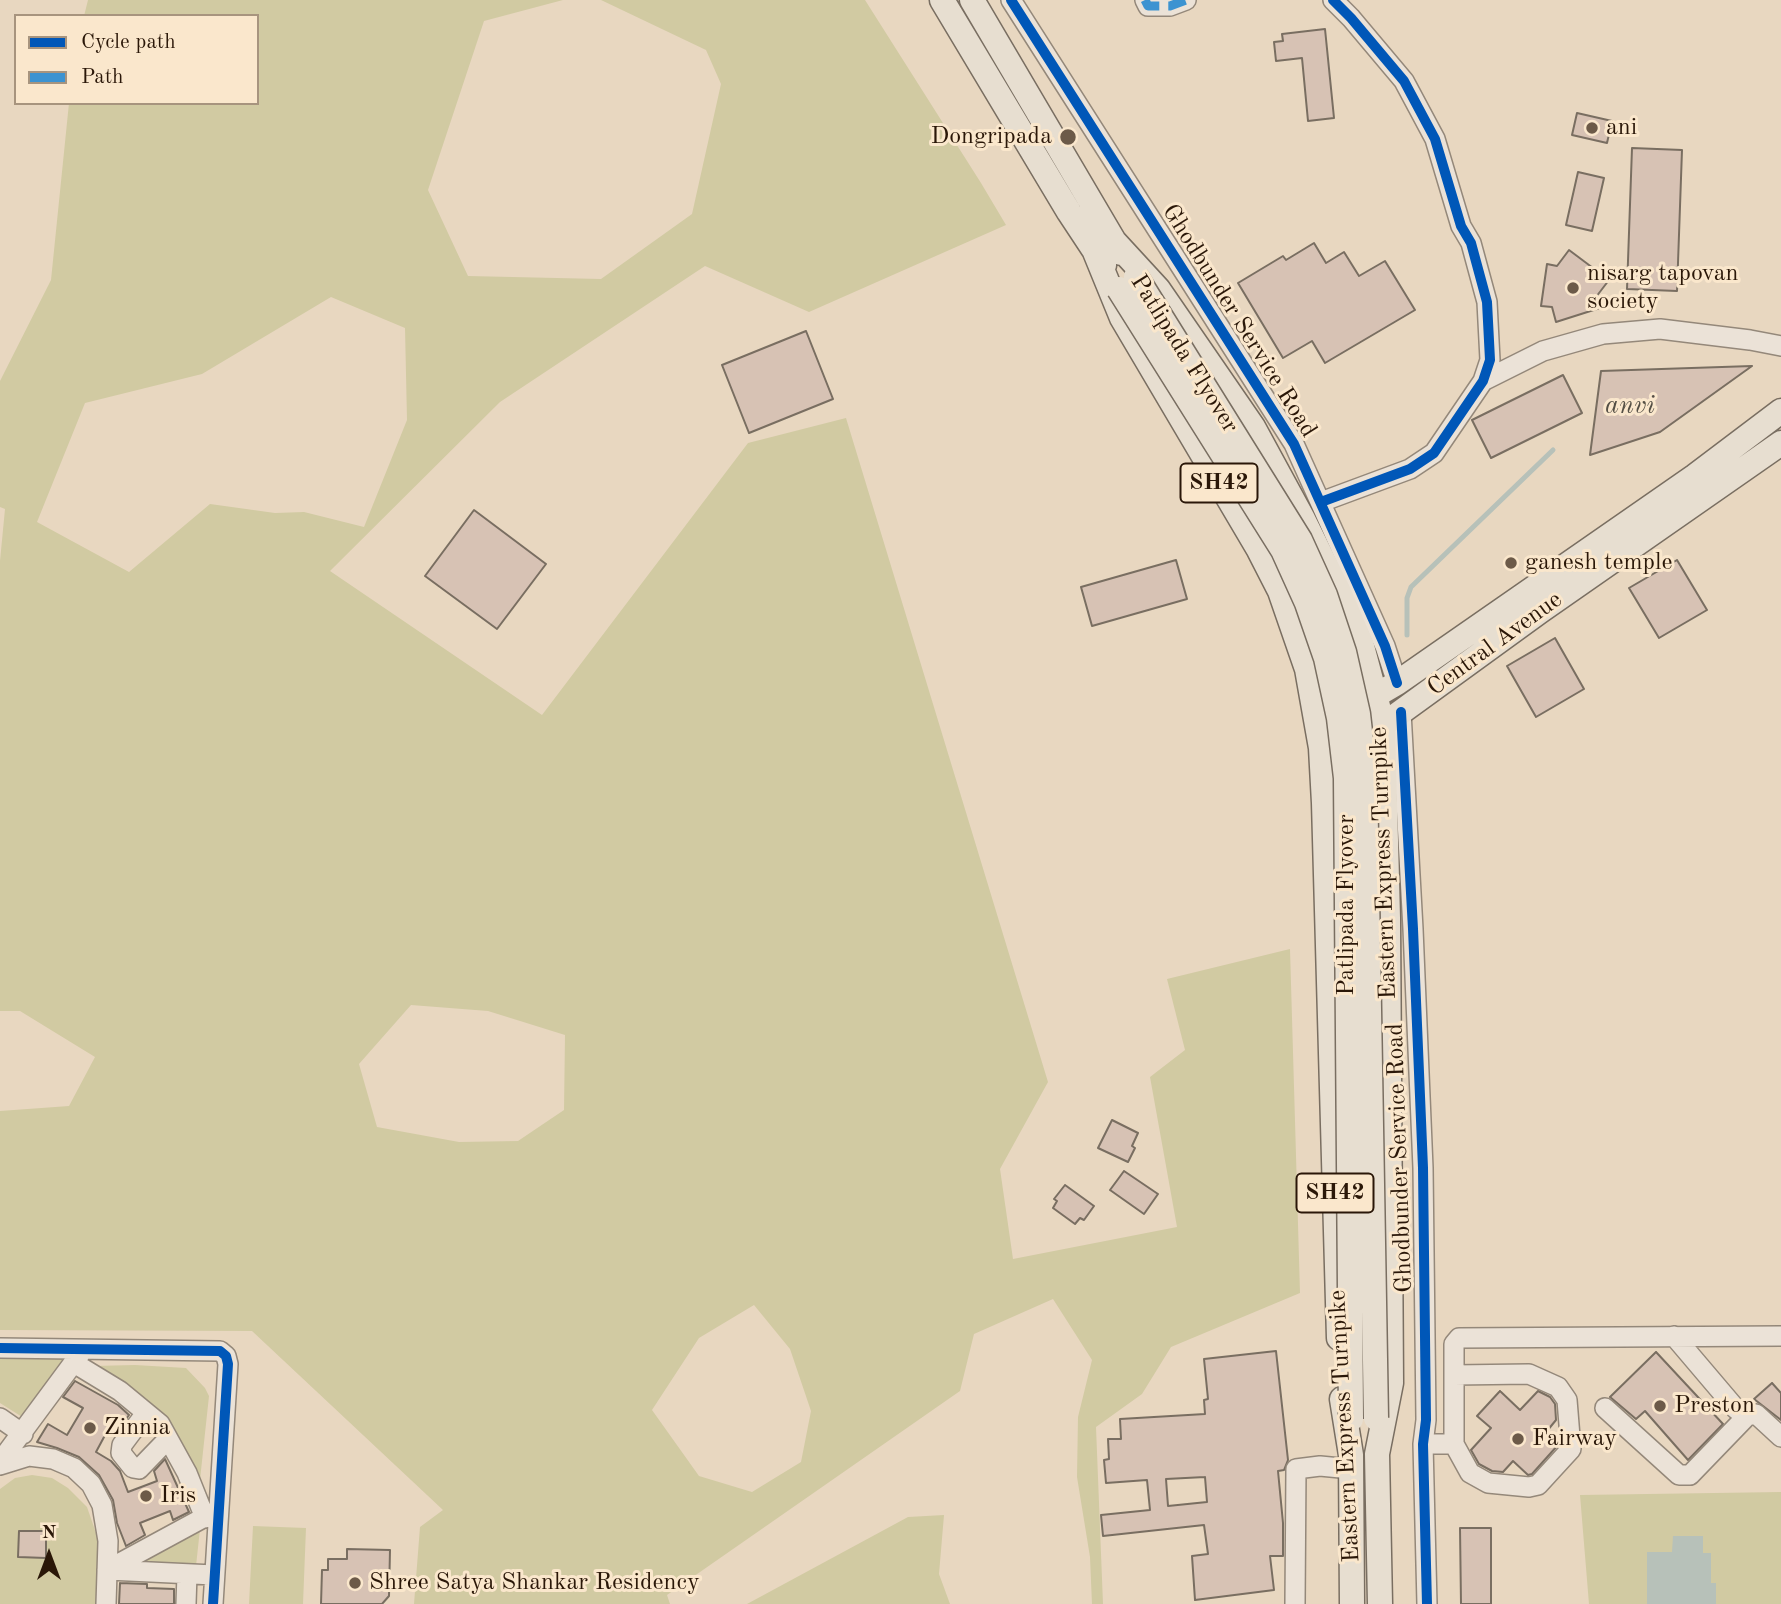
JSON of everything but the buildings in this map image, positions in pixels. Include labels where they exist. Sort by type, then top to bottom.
[{"type":"main road","name":"SH42","points":[[942,0],[1103,245]]},
{"type":"main road","name":"SH42","points":[[972,0],[1103,245]]},
{"type":"main road","name":"Patlipada Flyover","points":[[1103,245],[1300,540],[1325,595],[1344,652],[1358,715],[1365,776],[1377,1454]]},
{"type":"main road","name":"Eastern Express Turnpike","points":[[1103,245],[1158,289],[1253,427],[1303,519],[1362,646],[1386,690],[1392,719],[1388,918],[1391,1383],[1377,1454],[1380,1604]]},
{"type":"main road","name":"Eastern Express Turnpike","points":[[1103,245],[1122,318],[1259,550],[1280,592],[1307,669],[1320,737],[1340,1390],[1351,1462],[1352,1604]]},
{"type":"main road","name":"Patlipada Flyover","points":[[1127,283],[1283,550],[1307,603],[1326,658],[1339,718],[1346,778],[1351,1462]]},
{"type":"main road","name":"Central Avenue","points":[[1320,737],[1695,476],[1781,411]]},
{"type":"main road","name":"Central Avenue","points":[[1320,737],[1392,719],[1529,619],[1781,443]]},
{"type":"street","name":"Ghodbunder Service Road","points":[[1011,0],[1294,444],[1385,646],[1386,690]]},
{"type":"street","points":[[1145,0],[1148,6],[1170,6],[1186,0]]},
{"type":"street","points":[[1321,502],[1410,469],[1434,453],[1483,381],[1490,360],[1487,302],[1471,243],[1461,226],[1435,139],[1404,81],[1333,0]]},
{"type":"street","points":[[1483,381],[1543,351],[1603,334],[1660,329],[1781,346]]},
{"type":"street","name":"Ghodbunder Service Road","points":[[1392,719],[1413,929],[1423,1168],[1426,1420],[1423,1444],[1427,1604]]},
{"type":"street","points":[[1674,1336],[1736,1409]]},
{"type":"street","points":[[1454,1375],[1529,1374],[1558,1387],[1567,1400],[1571,1448],[1538,1485],[1529,1487],[1488,1483],[1470,1473],[1454,1444],[1454,1375],[1454,1344],[1459,1338],[1781,1336]]},
{"type":"street","points":[[0,1348],[78,1357],[220,1351],[226,1356],[228,1364],[211,1514],[215,1575],[213,1604]]},
{"type":"street","points":[[78,1357],[160,1424],[211,1514]]},
{"type":"street","points":[[0,1464],[78,1357]]},
{"type":"street","points":[[1605,1408],[1679,1475],[1690,1475],[1747,1416],[1756,1414],[1781,1437]]},
{"type":"street","points":[[146,1413],[122,1445],[121,1453],[133,1468],[139,1469],[168,1439]]},
{"type":"street","points":[[0,1418],[23,1434]]},
{"type":"street","points":[[1423,1444],[1454,1444]]},
{"type":"street","points":[[0,1464],[18,1458],[41,1457],[64,1462],[91,1484],[102,1505],[108,1541],[106,1604]]},
{"type":"street","points":[[1295,1604],[1296,1469],[1351,1462]]},
{"type":"street","points":[[107,1570],[211,1514]]},
{"type":"street","points":[[107,1570],[215,1575]]},
{"type":"street","points":[[186,1604],[187,1574]]},
{"type":"shaded area","points":[[88,0],[563,0],[484,21],[428,190],[468,276],[601,279],[692,214],[721,84],[706,50],[601,0],[865,0],[1006,225],[809,312],[705,266],[500,402],[330,571],[542,715],[748,443],[846,418],[1048,1082],[1000,1169],[1013,1259],[1177,1227],[1150,1077],[1185,1050],[1167,979],[1290,949],[1300,1293],[1171,1347],[1142,1394],[1096,1427],[1103,1604],[1092,1604],[1090,1557],[1077,1477],[1078,1417],[1092,1360],[1053,1299],[974,1334],[960,1391],[667,1595],[670,1604],[414,1604],[420,1527],[443,1510],[252,1331],[0,1330],[0,1111],[69,1106],[95,1057],[20,1011],[0,1011],[0,561],[5,509],[0,507],[0,381],[51,280],[69,105],[259,105],[259,14],[84,14]],"holes":[[[331,297],[405,328],[407,420],[364,527],[304,512],[275,513],[210,504],[129,572],[37,522],[85,403],[202,374]],[[411,1005],[488,1011],[565,1035],[564,1110],[518,1141],[459,1142],[377,1127],[359,1064]],[[754,1305],[790,1349],[811,1411],[801,1462],[752,1492],[699,1476],[652,1410],[699,1338]]]},
{"type":"shaded area","points":[[0,1355],[68,1355],[27,1420],[0,1403]]},
{"type":"shaded area","points":[[93,1366],[186,1368],[205,1388],[209,1396],[199,1489],[177,1451]]},
{"type":"shaded area","points":[[32,1475],[52,1478],[68,1488],[87,1507],[98,1539],[96,1604],[0,1604],[0,1489],[15,1478]]},
{"type":"shaded area","points":[[1781,1492],[1781,1604],[1589,1604],[1580,1495]]},
{"type":"shaded area","points":[[944,1515],[939,1574],[950,1604],[747,1604],[908,1517]]},
{"type":"shaded area","points":[[253,1526],[306,1528],[303,1604],[249,1604]]},
{"type":"shaded area","points":[[200,1529],[196,1566],[134,1563]]},
{"type":"shaded area","points":[[1673,1536],[1703,1536],[1703,1553],[1711,1553],[1711,1583],[1716,1583],[1716,1604],[1647,1604],[1647,1552],[1672,1552]]},
{"type":"waterway","points":[[1407,635],[1407,598],[1411,587],[1553,450]]},
{"type":"marked path","points":[[1145,0],[1148,6],[1170,6],[1186,0]]},
{"type":"cycle path","points":[[1011,0],[1294,444],[1385,646],[1397,683]]},
{"type":"cycle path","points":[[1321,502],[1410,469],[1434,453],[1483,381],[1490,360],[1487,302],[1471,243],[1461,226],[1435,139],[1404,81],[1333,0]]},
{"type":"cycle path","points":[[1401,712],[1423,1168],[1426,1420],[1423,1444],[1427,1604]]},
{"type":"cycle path","points":[[0,1348],[220,1351],[226,1356],[228,1364],[213,1604]]},
{"type":"place","name":"ani","points":[[1592,128]]},
{"type":"place","name":"Dongripada","points":[[1068,137]]},
{"type":"place","name":"nisarg tapovan society","points":[[1573,288]]},
{"type":"place","name":"ganesh temple","points":[[1511,563]]},
{"type":"place","name":"Preston","points":[[1660,1406]]},
{"type":"place","name":"Zinnia","points":[[90,1428]]},
{"type":"place","name":"Fairway","points":[[1518,1439]]},
{"type":"place","name":"Iris","points":[[146,1496]]},
{"type":"place","name":"Shree Satya Shankar Residency","points":[[355,1583]]},
{"type":"water label","name":"anvi","points":[[1630,406]]}]
